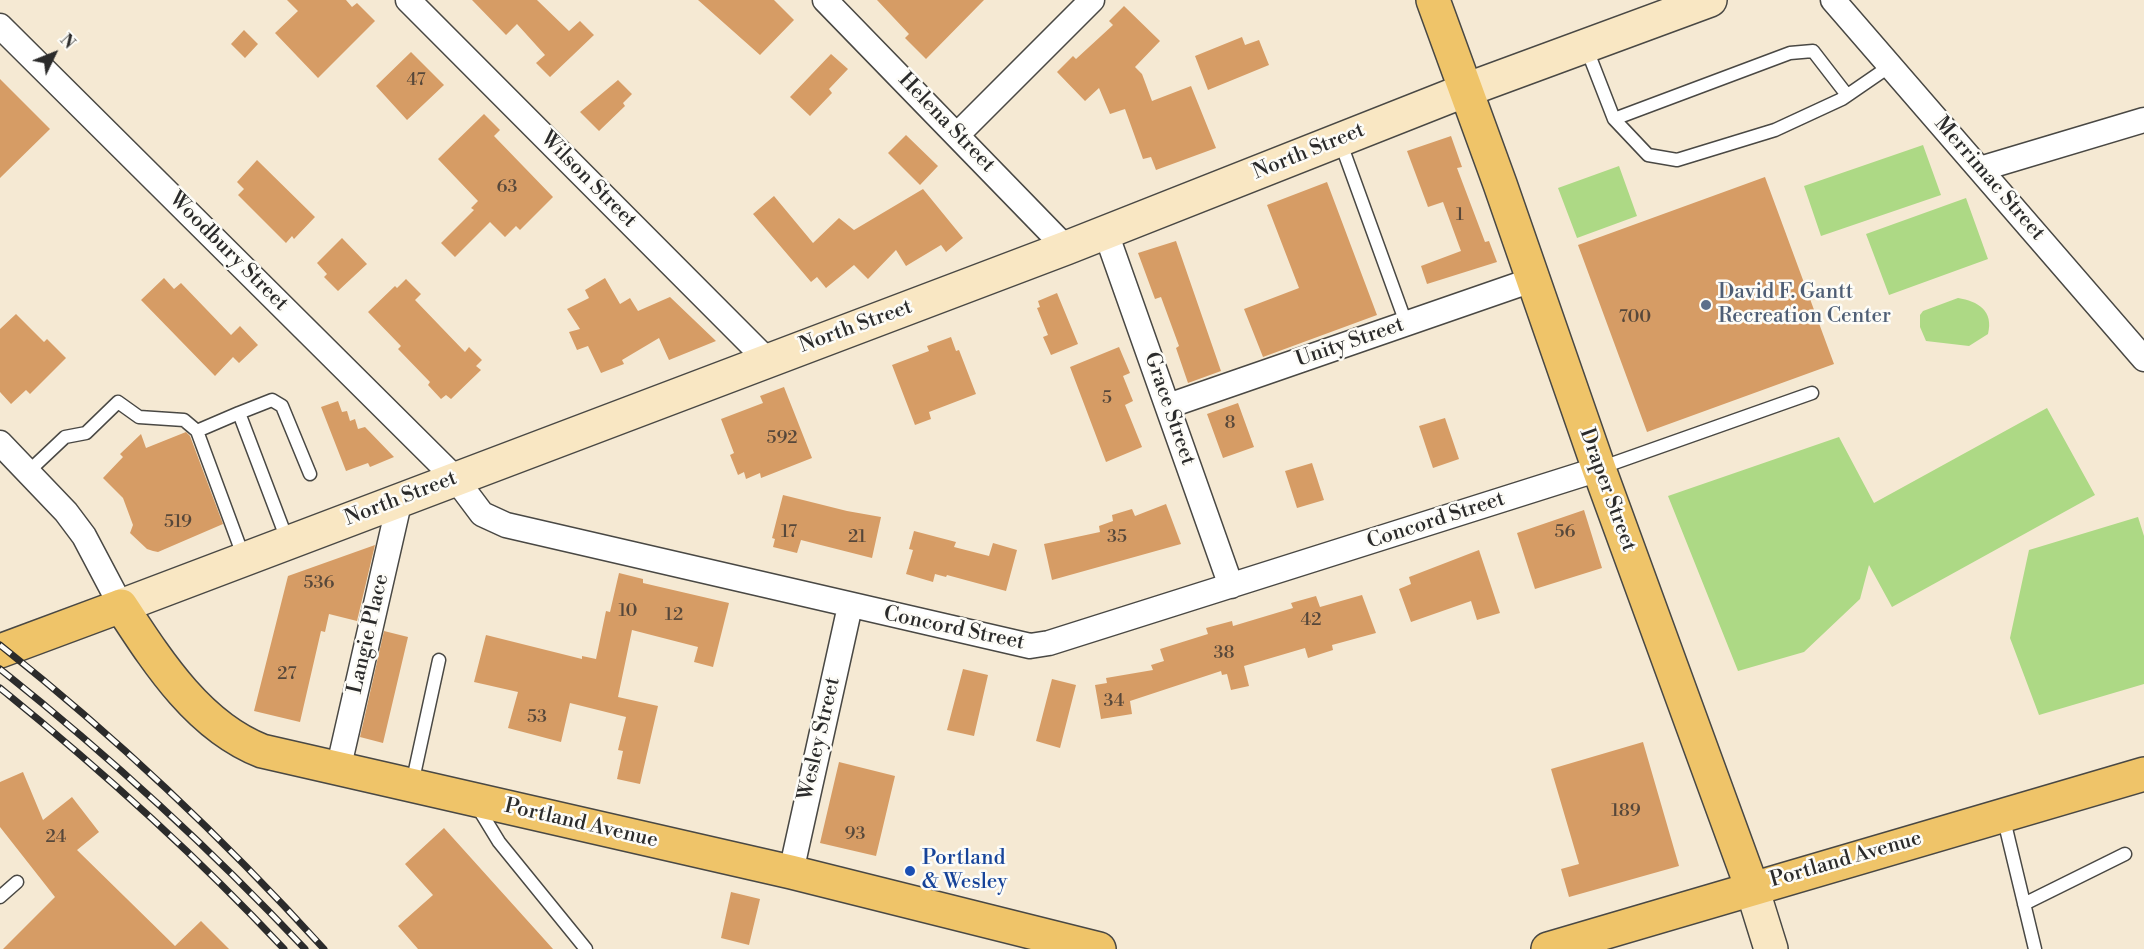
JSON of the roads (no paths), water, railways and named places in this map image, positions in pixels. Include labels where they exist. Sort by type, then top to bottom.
[{"type":"main road","name":"Draper Street","points":[[1433,0],[1599,469],[1752,888]]},
{"type":"main road","name":"Portland Avenue","points":[[122,606],[162,668],[178,687],[233,739],[262,751],[791,872],[1099,949]]},
{"type":"main road","name":"North Street","points":[[0,651],[122,606]]},
{"type":"main road","name":"Portland Avenue","points":[[1548,949],[2002,815],[2141,779]]},
{"type":"street","name":"Wilson Street","points":[[408,0],[767,360]]},
{"type":"street","name":"Helena Street","points":[[825,0],[958,134],[1066,248]]},
{"type":"street","points":[[958,134],[1092,0]]},
{"type":"street","name":"North Street","points":[[122,606],[1106,233],[1466,90],[1710,0]]},
{"type":"street","name":"Merrimac Street","points":[[1833,0],[2144,358]]},
{"type":"street","name":"Woodbury Street","points":[[0,26],[455,478]]},
{"type":"street","points":[[1980,169],[2144,120]]},
{"type":"street","name":"Grace Street","points":[[1106,233],[1231,586]]},
{"type":"street","name":"Unity Street","points":[[1168,406],[1532,280]]},
{"type":"street","points":[[0,443],[28,471],[84,536],[122,606]]},
{"type":"street","name":"Concord Street","points":[[455,478],[482,514],[506,525],[1030,646],[1049,643],[1599,469]]},
{"type":"street","name":"Langie Place","points":[[338,770],[400,499]]},
{"type":"street","name":"Wesley Street","points":[[791,872],[850,606]]},
{"type":"street","points":[[1752,888],[1771,949]]},
{"type":"lane","points":[[1586,46],[1614,119],[1648,155],[1677,160],[1775,130],[1848,95],[1890,66]]},
{"type":"lane","points":[[1614,119],[1779,57],[1802,52],[1813,51],[1848,95]]},
{"type":"lane","points":[[1340,140],[1406,323]]},
{"type":"lane","points":[[1599,469],[1812,393]]},
{"type":"lane","points":[[197,431],[272,400],[282,406],[310,474]]},
{"type":"lane","points":[[28,471],[65,437],[86,434],[118,402],[139,417],[184,420],[197,431],[244,560]]},
{"type":"lane","points":[[239,413],[288,543]]},
{"type":"lane","points":[[412,786],[439,660]]},
{"type":"lane","points":[[473,800],[499,842],[586,949]]},
{"type":"lane","points":[[2002,815],[2035,949]]},
{"type":"lane","points":[[2024,904],[2125,854]]},
{"type":"lane","points":[[0,897],[17,882]]},
{"type":"railway","points":[[0,645],[86,716],[209,829],[324,949]]},
{"type":"railway","points":[[0,669],[157,803],[305,949]]},
{"type":"railway","points":[[0,688],[146,814],[217,880],[284,949]]},
{"type":"place","name":"David F. Gantt Recreation Center","points":[[1706,305]]},
{"type":"place","name":"Portland & Wesley","points":[[910,871]]}]
